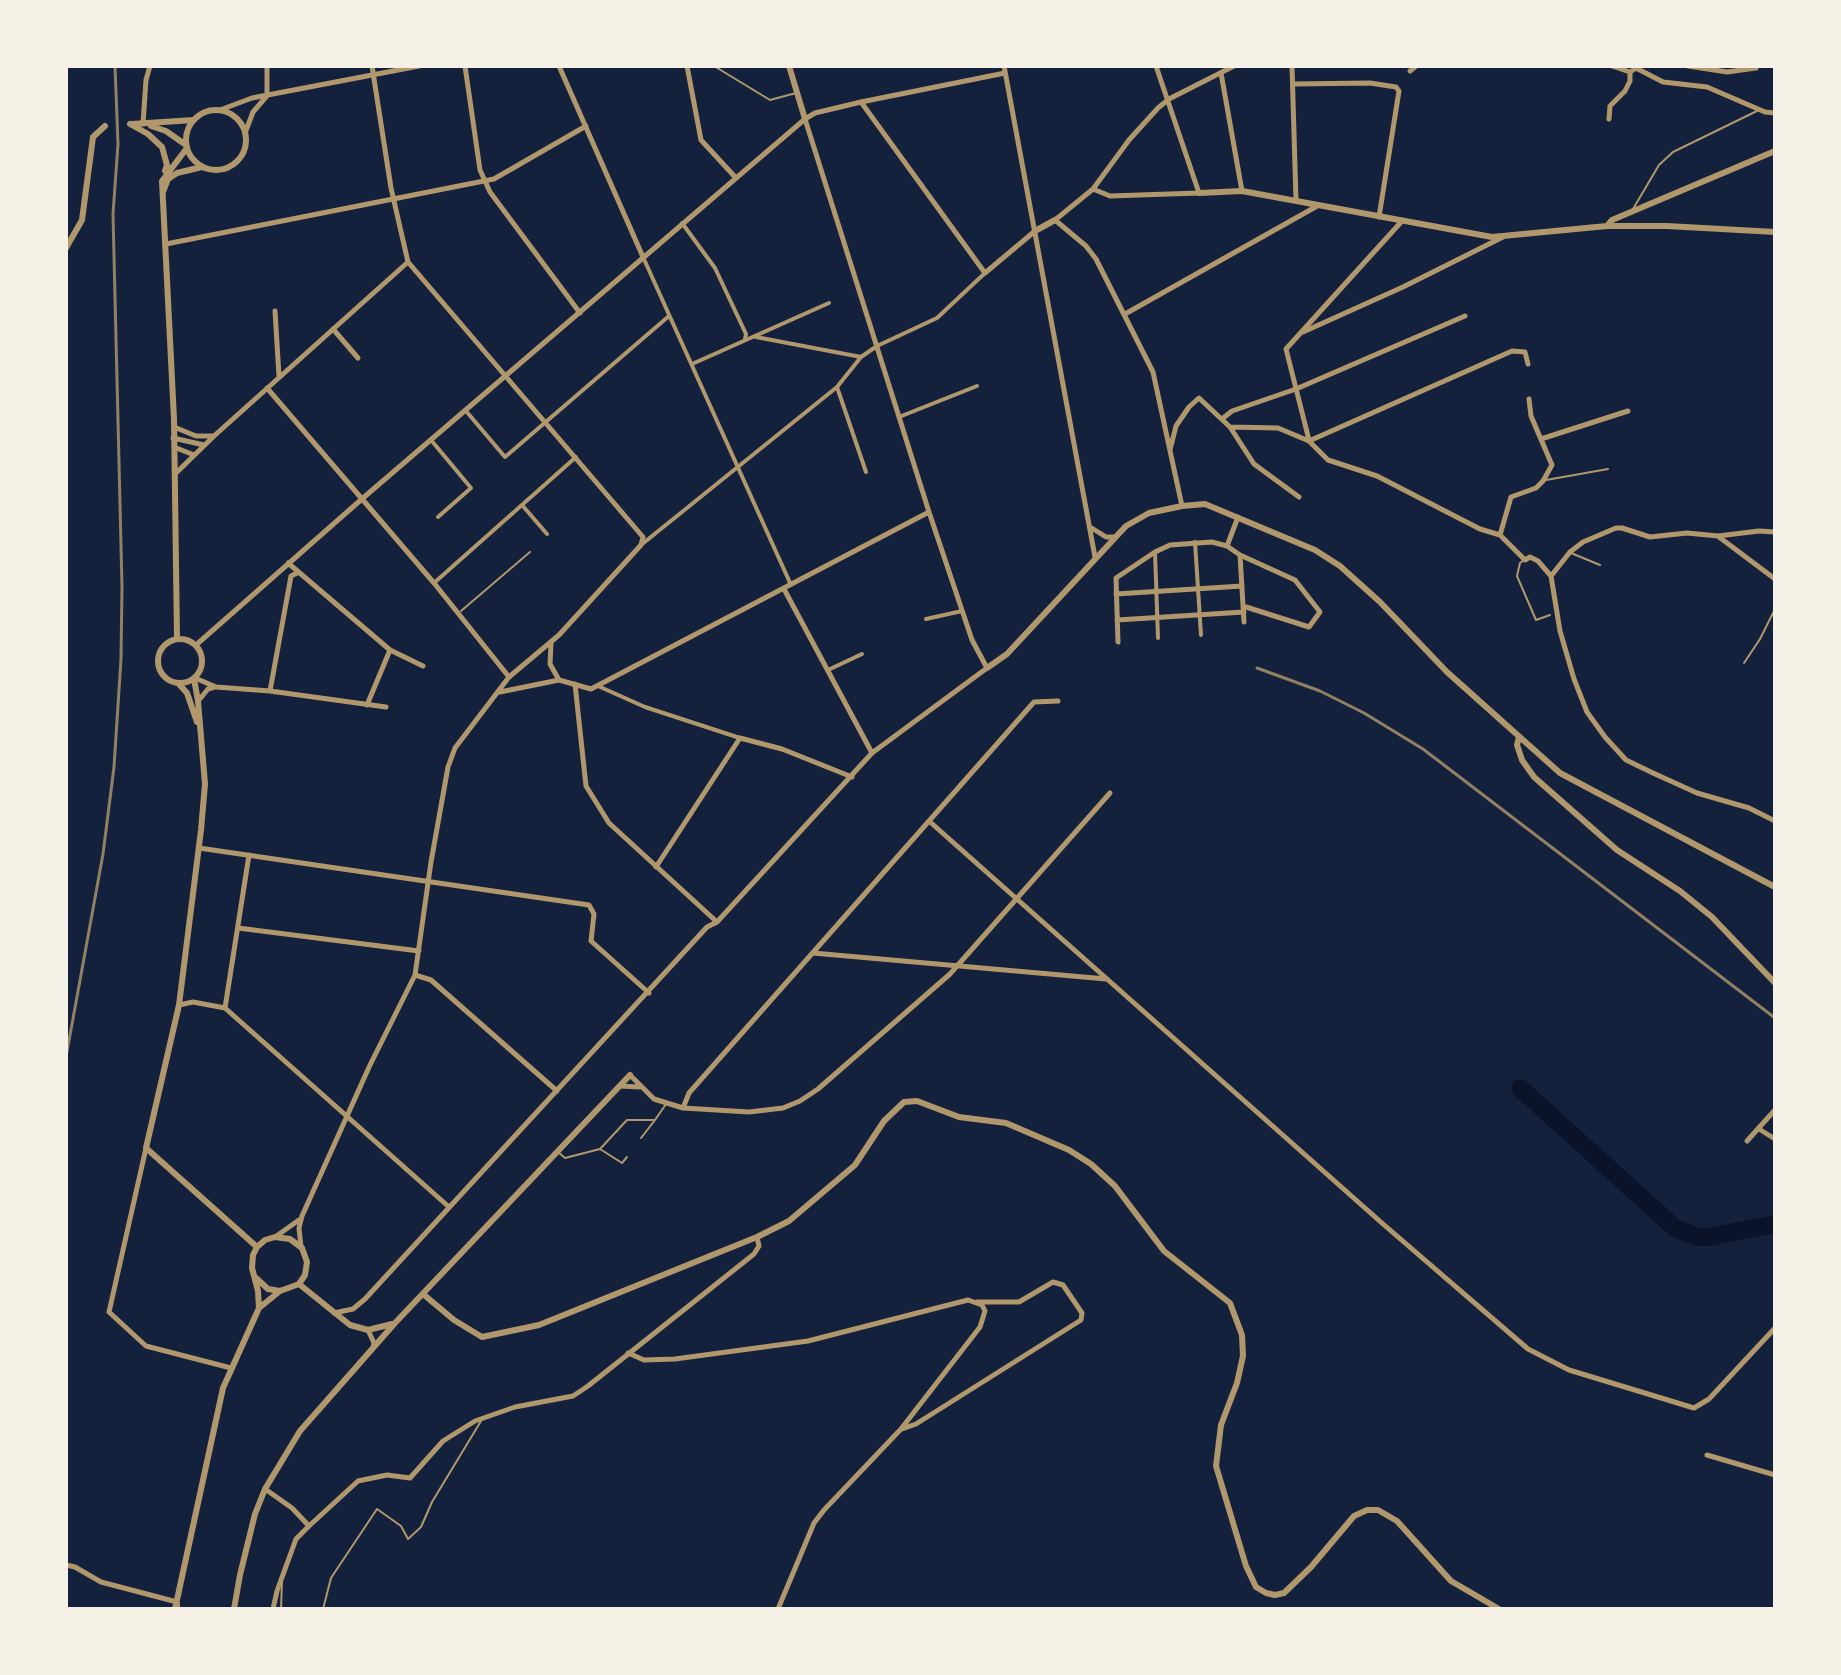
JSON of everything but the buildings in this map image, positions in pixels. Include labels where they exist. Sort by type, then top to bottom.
[{"type":"street","points":[[145,124],[144,96],[150,66]]},
{"type":"street","points":[[145,124],[166,131],[187,146],[195,162],[202,167],[211,170],[231,167],[244,153],[245,133],[256,106],[267,96],[267,66]]},
{"type":"street","points":[[372,66],[393,199],[408,262],[640,531],[643,537],[641,545]]},
{"type":"street","points":[[162,181],[187,146],[189,128],[201,114],[252,98],[419,66]]},
{"type":"street","points":[[465,66],[484,180],[580,313]]},
{"type":"street","points":[[559,66],[791,585]]},
{"type":"street","points":[[687,66],[701,140],[736,178]]},
{"type":"street","points":[[789,66],[929,512],[972,640],[987,668]]},
{"type":"street","points":[[1156,66],[1199,193]]},
{"type":"street","points":[[66,1565],[101,1582],[177,1607],[223,1388],[259,1308],[280,1291],[299,1284],[305,1275],[307,1262],[299,1228],[302,1216],[415,975],[451,757],[509,677],[551,643],[641,545],[837,387],[861,357],[877,346],[937,318],[1035,231],[1055,220],[1093,189],[1129,140],[1169,99],[1234,66]]},
{"type":"street","points":[[1292,66],[1296,200]]},
{"type":"street","points":[[1410,71],[1416,66]]},
{"type":"street","points":[[1612,66],[1635,69],[1663,82],[1707,87],[1760,110],[1775,113]]},
{"type":"street","points":[[1688,66],[1727,72],[1756,68]]},
{"type":"street","points":[[1609,119],[1610,106],[1625,91],[1635,69]]},
{"type":"street","points":[[196,645],[805,119],[815,113],[1005,70],[1095,557]]},
{"type":"street","points":[[1221,73],[1242,191]]},
{"type":"street","points":[[1293,84],[1370,83],[1396,87],[1399,91],[1379,217]]},
{"type":"street","points":[[861,102],[985,273]]},
{"type":"street","points":[[220,110],[236,118],[245,133]]},
{"type":"street","points":[[177,638],[174,427],[162,195],[167,165],[162,147],[148,134],[129,124],[194,120]]},
{"type":"street","points":[[66,248],[82,220],[93,137],[105,126]]},
{"type":"street","points":[[166,244],[494,179],[586,126]]},
{"type":"street","points":[[1607,226],[1612,220],[1631,211],[1775,151]]},
{"type":"street","points":[[162,195],[168,179],[188,169],[202,167]]},
{"type":"street","points":[[1093,189],[1110,196],[1242,191],[1503,237],[1607,226],[1775,232]]},
{"type":"street","points":[[1125,314],[1319,205]]},
{"type":"street","points":[[1055,220],[1086,246],[1096,259],[1153,372],[1182,506]]},
{"type":"street","points":[[1309,441],[1285,353],[1402,221]]},
{"type":"street","points":[[682,223],[715,268],[746,334],[744,341]]},
{"type":"street","points":[[1299,334],[1503,237]]},
{"type":"street","points":[[175,474],[201,446],[408,262]]},
{"type":"street","points":[[691,364],[829,303]]},
{"type":"street","points":[[275,311],[279,377]]},
{"type":"street","points":[[466,411],[505,457],[669,316]]},
{"type":"street","points":[[1222,419],[1232,411],[1296,389],[1465,316]]},
{"type":"street","points":[[333,329],[358,358]]},
{"type":"street","points":[[754,336],[861,357]]},
{"type":"street","points":[[1309,441],[1512,351],[1525,352],[1528,364]]},
{"type":"street","points":[[899,417],[977,386]]},
{"type":"street","points":[[837,387],[866,472]]},
{"type":"street","points":[[267,388],[363,498],[509,677]]},
{"type":"street","points":[[1169,455],[1176,426],[1197,398],[1230,427],[1254,464],[1299,497]]},
{"type":"street","points":[[1500,535],[1511,497],[1536,488],[1552,465],[1531,416],[1529,399]]},
{"type":"street","points":[[1541,439],[1628,411]]},
{"type":"street","points":[[174,427],[196,436],[214,436]]},
{"type":"street","points":[[1230,427],[1278,428],[1309,441],[1328,460],[1377,476],[1480,529],[1500,535],[1525,560],[1530,557],[1538,561],[1551,576],[1560,631],[1574,679],[1587,712],[1605,737],[1626,760],[1697,793],[1749,808],[1775,821]]},
{"type":"street","points":[[173,438],[201,446]]},
{"type":"street","points":[[431,440],[471,488],[438,517]]},
{"type":"street","points":[[174,447],[194,455]]},
{"type":"street","points":[[434,583],[576,457]]},
{"type":"street","points":[[333,1313],[353,1309],[365,1299],[707,927],[717,922],[872,753],[1007,654],[1114,537],[1149,513],[1205,504],[1315,550],[1340,566],[1380,602],[1447,672],[1560,773],[1775,887]]},
{"type":"street","points":[[522,505],[547,534]]},
{"type":"street","points":[[499,692],[559,680],[591,689],[929,512]]},
{"type":"street","points":[[1227,546],[1239,516]]},
{"type":"street","points":[[1089,526],[1106,537],[1114,537]]},
{"type":"street","points":[[1551,576],[1570,552],[1583,542],[1622,528],[1650,537],[1687,533],[1718,536],[1775,532]]},
{"type":"street","points":[[1718,536],[1775,579]]},
{"type":"street","points":[[1195,542],[1201,635]]},
{"type":"street","points":[[1117,620],[1244,609],[1309,627],[1320,612],[1295,580],[1227,546],[1212,542],[1170,545],[1116,578],[1116,594],[1117,620],[1118,642]]},
{"type":"street","points":[[1155,552],[1158,638]]},
{"type":"street","points":[[1240,555],[1244,622]]},
{"type":"street","points":[[288,563],[390,650],[423,666]]},
{"type":"street","points":[[270,691],[289,583],[291,576],[299,572]]},
{"type":"street","points":[[275,575],[287,578],[289,583]]},
{"type":"street","points":[[1116,594],[1242,586]]},
{"type":"street","points":[[784,589],[872,753]]},
{"type":"street","points":[[926,619],[962,611]]},
{"type":"street","points":[[178,683],[194,678],[202,666],[202,655],[196,645],[187,639],[177,638],[167,642],[159,651],[157,660],[160,672],[187,693],[199,729]]},
{"type":"street","points":[[551,643],[550,664],[559,680]]},
{"type":"street","points":[[367,705],[390,650]]},
{"type":"street","points":[[827,670],[862,654]]},
{"type":"street","points":[[194,678],[216,687],[386,707]]},
{"type":"street","points":[[194,678],[205,784],[179,1005],[109,1312],[146,1346],[231,1368]]},
{"type":"street","points":[[575,684],[586,786],[609,823],[717,922]]},
{"type":"street","points":[[598,686],[645,707],[782,749],[852,777]]},
{"type":"street","points":[[198,701],[208,689],[216,687]]},
{"type":"street","points":[[683,1108],[689,1093],[1034,702],[1058,701]]},
{"type":"street","points":[[1519,737],[1517,745],[1522,760],[1534,777],[1617,850],[1680,891],[1712,917],[1775,983]]},
{"type":"street","points":[[656,867],[740,738]]},
{"type":"street","points":[[234,1609],[255,1514],[265,1489],[300,1431],[395,1323],[630,1075],[654,1099],[683,1108],[749,1112],[783,1108],[800,1101],[818,1089],[957,966],[1110,793]]},
{"type":"street","points":[[929,821],[1528,1349],[1569,1370],[1694,1408],[1709,1399],[1775,1328]]},
{"type":"street","points":[[199,848],[583,903],[594,910],[591,941],[649,993]]},
{"type":"street","points":[[225,1008],[249,855]]},
{"type":"street","points":[[238,928],[419,951]]},
{"type":"street","points":[[812,953],[1107,979]]},
{"type":"street","points":[[415,975],[431,980],[557,1091]]},
{"type":"street","points":[[179,1005],[193,1002],[225,1008],[449,1207]]},
{"type":"street","points":[[620,1086],[640,1088]]},
{"type":"street","points":[[423,1294],[454,1320],[482,1337],[539,1325],[757,1237],[789,1221],[855,1165],[892,1111],[910,1100],[959,1117],[1006,1123],[1069,1150],[1091,1164],[1112,1183],[1164,1251],[1223,1296],[1237,1317],[1243,1356],[1237,1383],[1221,1425],[1216,1466],[1246,1566],[1256,1587],[1275,1595],[1284,1593],[1311,1567],[1354,1516],[1367,1510],[1378,1510],[1397,1521],[1451,1581],[1499,1609]]},
{"type":"street","points":[[1747,1141],[1774,1111]]},
{"type":"street","points":[[1758,1129],[1775,1139]]},
{"type":"street","points":[[146,1148],[257,1247]]},
{"type":"street","points":[[259,1308],[252,1268],[257,1247],[294,1225],[302,1216]]},
{"type":"street","points":[[275,1237],[290,1239],[302,1248]]},
{"type":"street","points":[[273,1609],[296,1539],[358,1481],[387,1475],[410,1478],[443,1441],[483,1418],[536,1402],[573,1396],[754,1254],[759,1246],[757,1237]]},
{"type":"street","points":[[256,1278],[268,1289],[280,1291]]},
{"type":"street","points":[[628,1353],[644,1360],[675,1359],[808,1341],[959,1301],[1019,1302],[1053,1282],[1063,1285],[1082,1313],[1081,1320],[916,1424],[901,1429]]},
{"type":"street","points":[[299,1284],[350,1325],[368,1330],[395,1323]]},
{"type":"street","points":[[778,1609],[814,1523],[901,1429],[980,1327],[985,1311],[976,1302]]},
{"type":"street","points":[[368,1330],[374,1343],[373,1349]]},
{"type":"street","points":[[1707,1455],[1775,1475]]},
{"type":"street","points":[[265,1489],[292,1508],[309,1526]]},
{"type":"lane","points":[[714,66],[770,100],[797,93]]},
{"type":"lane","points":[[1631,211],[1666,157],[1760,110]]},
{"type":"lane","points":[[1544,480],[1608,469]]},
{"type":"lane","points":[[458,614],[530,552]]},
{"type":"lane","points":[[1570,552],[1600,565]]},
{"type":"lane","points":[[1525,560],[1518,569],[1522,589],[1536,620],[1550,615]]},
{"type":"lane","points":[[1744,663],[1775,609]]},
{"type":"lane","points":[[641,1138],[667,1103]]},
{"type":"lane","points":[[557,1152],[565,1158],[600,1149],[627,1120],[655,1120]]},
{"type":"lane","points":[[600,1149],[622,1163],[627,1157]]},
{"type":"lane","points":[[323,1609],[331,1578],[377,1509],[401,1526],[408,1539],[421,1527],[432,1502],[483,1418]]},
{"type":"lane","points":[[281,1609],[282,1575]]},
{"type":"waterway","points":[[1520,1088],[1675,1228],[1698,1237],[1709,1237],[1775,1224]]},
{"type":"railway","points":[[66,1057],[103,854],[114,767],[121,659],[113,214],[118,144],[115,66]]},
{"type":"railway","points":[[1257,668],[1320,691],[1364,713],[1423,749],[1775,1018]]}]
